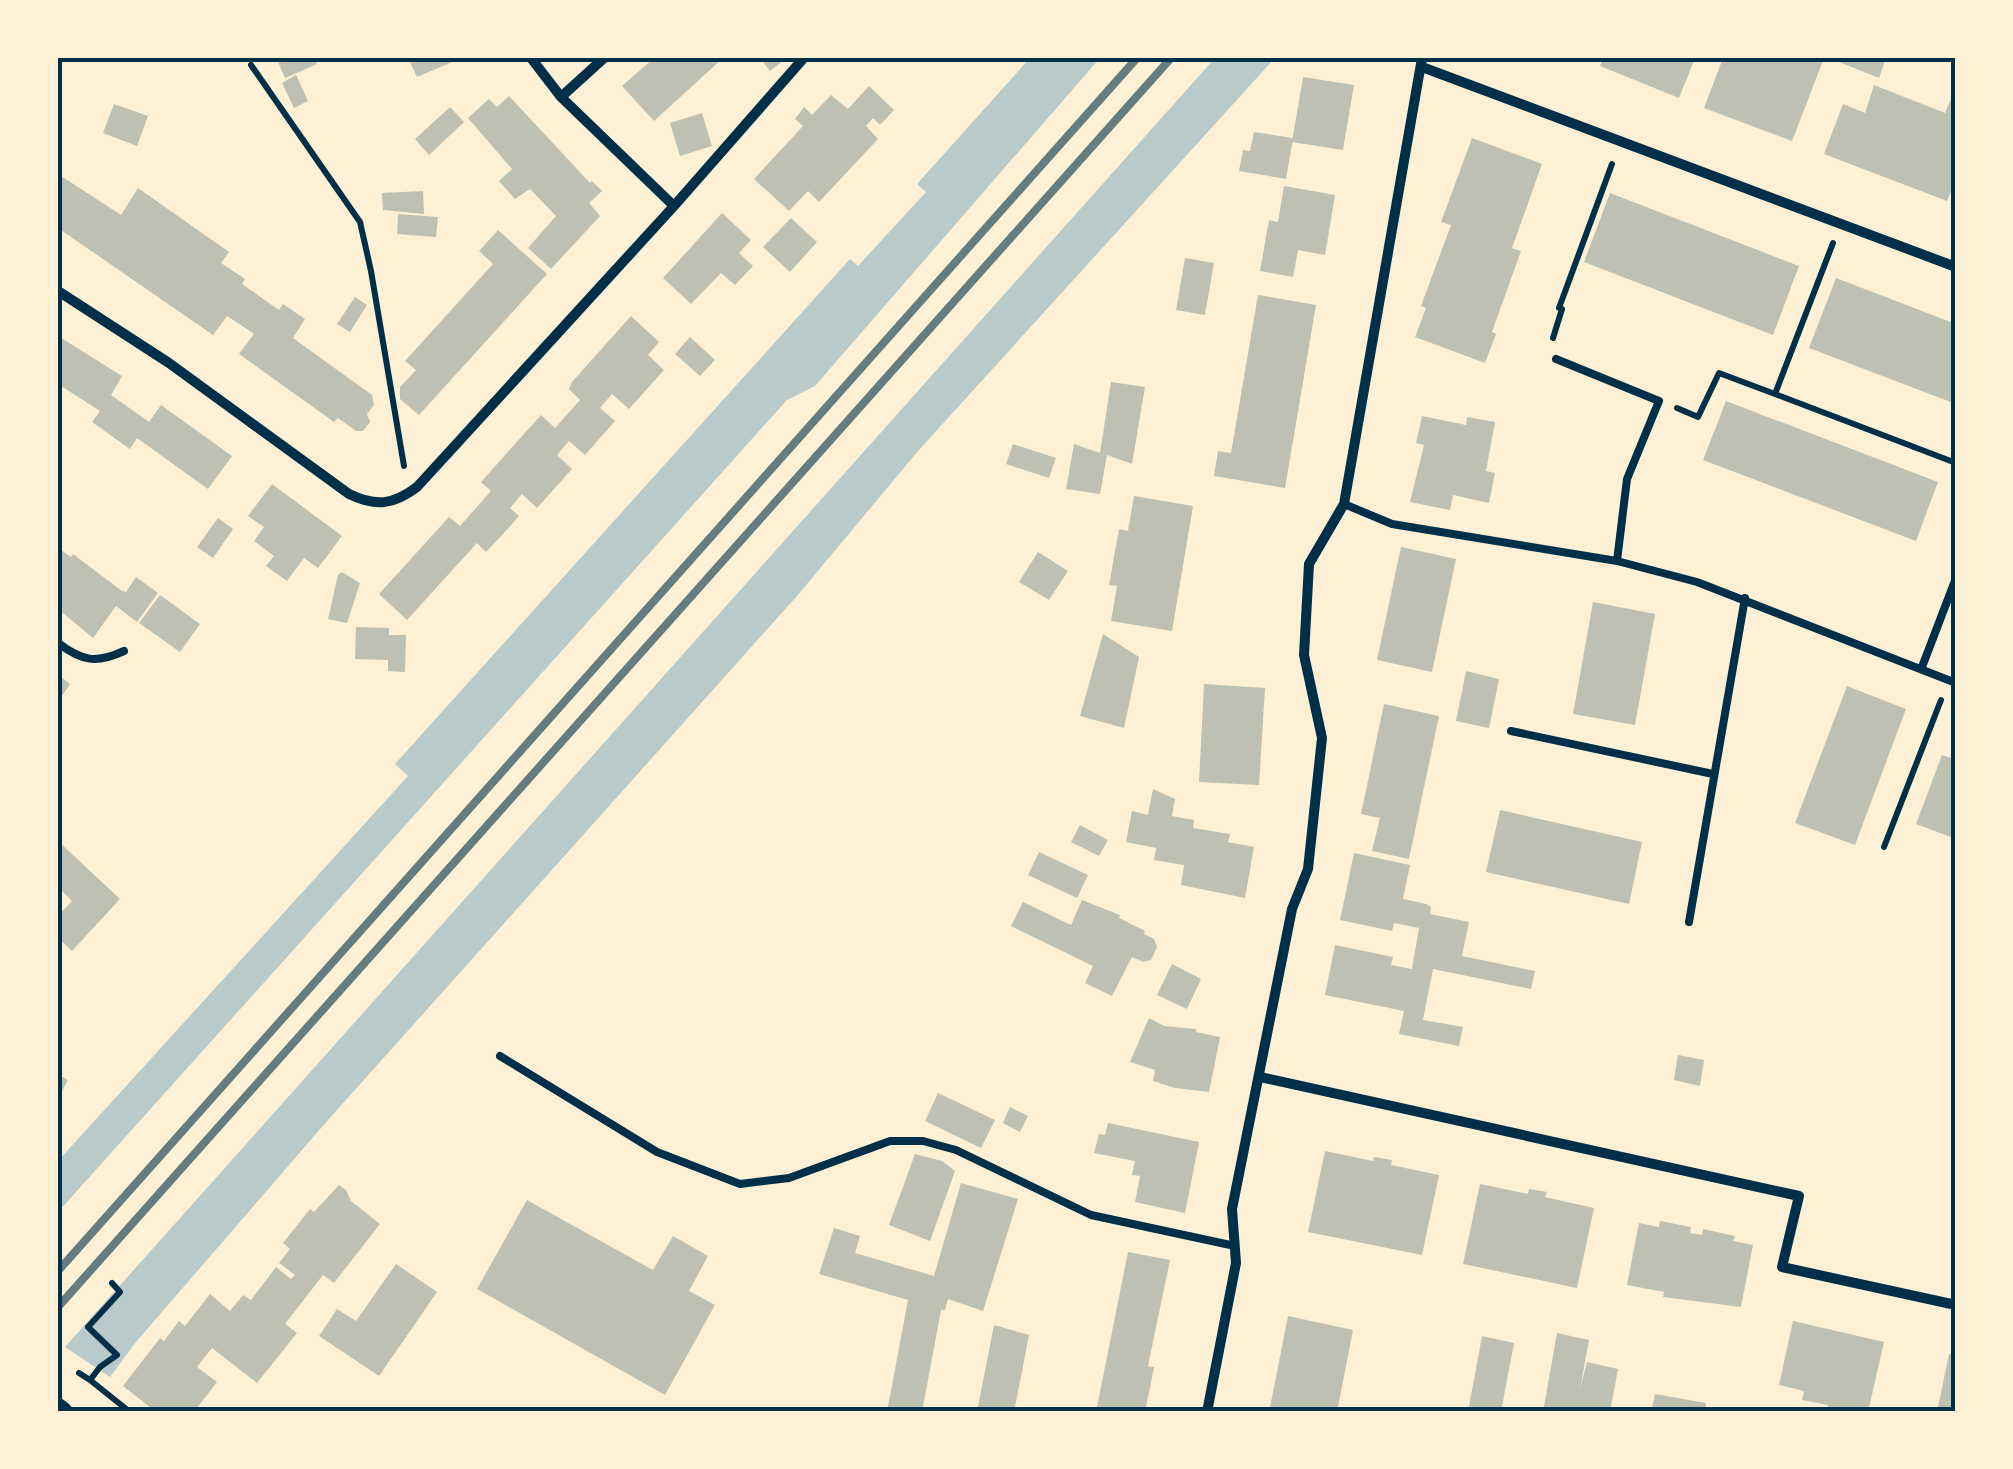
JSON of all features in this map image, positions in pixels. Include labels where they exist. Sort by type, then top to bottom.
[{"type":"street","points":[[530,58],[561,97],[674,206]]},
{"type":"street","points":[[561,97],[604,58]]},
{"type":"street","points":[[58,291],[153,352],[349,494],[366,502],[385,504],[403,498],[417,486],[674,206],[800,58]]},
{"type":"street","points":[[1206,1412],[1236,1263],[1232,1209],[1292,909],[1308,870],[1322,738],[1304,655],[1308,564],[1344,504],[1422,62],[1955,264]]},
{"type":"street","points":[[1260,1077],[1799,1196],[1782,1266],[1956,1305]]},
{"type":"lane","points":[[1556,360],[1659,400],[1627,479],[1618,560]]},
{"type":"lane","points":[[1344,504],[1392,524],[1618,560],[1745,598],[1952,682]]},
{"type":"lane","points":[[1922,667],[1956,578]]},
{"type":"lane","points":[[1690,922],[1745,598]]},
{"type":"lane","points":[[58,643],[84,660],[102,661],[124,651]]},
{"type":"lane","points":[[1511,731],[1713,774]]},
{"type":"lane","points":[[500,1056],[657,1152],[740,1184],[789,1178],[890,1141],[924,1141],[956,1150],[1090,1215],[1235,1246]]},
{"type":"path","points":[[251,65],[360,222],[406,474],[417,486]]},
{"type":"path","points":[[1556,360],[1552,338],[1562,309],[1558,308],[1621,139]]},
{"type":"path","points":[[1775,394],[1840,223]]},
{"type":"path","points":[[1659,400],[1698,417],[1719,373],[1956,463]]},
{"type":"path","points":[[1884,847],[1952,682]]},
{"type":"path","points":[[90,1380],[100,1366],[117,1355],[88,1327],[120,1292],[112,1284]]},
{"type":"path","points":[[79,1373],[130,1412]]},
{"type":"shaded area","points":[[1030,58],[1100,58],[815,386],[787,400],[58,1212],[58,1161],[408,776],[395,764],[850,259],[858,266],[926,192],[917,184]]},
{"type":"shaded area","points":[[1215,58],[1275,58],[918,451],[797,596],[328,1120],[110,1377],[65,1347]]},
{"type":"building","points":[[314,58],[317,64],[285,78],[278,62]]},
{"type":"building","points":[[408,58],[462,58],[417,77]]},
{"type":"building","points":[[654,58],[723,58],[654,121],[622,86]]},
{"type":"building","points":[[760,58],[782,58],[784,60],[770,71]]},
{"type":"building","points":[[1603,58],[1695,58],[1679,98],[1600,66]]},
{"type":"building","points":[[1723,58],[1824,58],[1792,141],[1704,108]]},
{"type":"building","points":[[1829,58],[1886,58],[1879,78]]},
{"type":"building","points":[[296,75],[308,101],[294,108],[282,83]]},
{"type":"building","points":[[1303,77],[1354,85],[1343,150],[1292,142]]},
{"type":"building","points":[[1874,85],[1945,113],[1956,87],[1956,178],[1947,201],[1824,154],[1843,104],[1865,113]]},
{"type":"building","points":[[869,86],[894,110],[880,125],[873,118],[866,126],[878,139],[819,202],[808,191],[789,211],[754,179],[803,126],[795,119],[804,107],[812,115],[831,95],[848,109]]},
{"type":"building","points":[[509,96],[602,191],[589,203],[600,216],[551,269],[528,248],[556,216],[530,189],[515,199],[506,189],[499,181],[512,169],[468,118],[489,99],[497,107]]},
{"type":"building","points":[[114,104],[148,116],[137,146],[103,133]]},
{"type":"building","points":[[450,107],[464,122],[429,155],[415,139]]},
{"type":"building","points":[[702,113],[712,146],[680,156],[670,123]]},
{"type":"building","points":[[1254,132],[1293,138],[1286,179],[1239,171],[1243,150],[1250,151]]},
{"type":"building","points":[[1472,138],[1542,164],[1512,248],[1521,251],[1485,363],[1415,337],[1426,308],[1421,306],[1451,225],[1441,222]]},
{"type":"building","points":[[58,174],[121,215],[138,188],[229,252],[221,263],[245,279],[242,284],[279,310],[283,304],[305,319],[293,338],[372,395],[374,405],[367,414],[370,422],[363,431],[356,431],[338,418],[334,422],[239,354],[254,334],[241,325],[227,316],[213,335],[58,228]]},
{"type":"building","points":[[1284,186],[1335,195],[1325,255],[1298,250],[1293,277],[1260,271],[1269,220],[1278,222]]},
{"type":"building","points":[[423,191],[424,214],[383,210],[382,193]]},
{"type":"building","points":[[1610,193],[1799,266],[1773,335],[1584,262]]},
{"type":"building","points":[[722,213],[751,240],[739,253],[753,266],[735,285],[721,273],[691,304],[663,278]]},
{"type":"building","points":[[398,214],[438,217],[436,237],[397,234]]},
{"type":"building","points":[[791,218],[817,242],[790,272],[763,247]]},
{"type":"building","points":[[498,230],[547,274],[419,415],[400,399],[400,387],[416,370],[405,361],[493,264],[479,251]]},
{"type":"building","points":[[1185,258],[1214,263],[1205,315],[1176,310]]},
{"type":"building","points":[[1836,278],[1956,324],[1956,404],[1809,348]]},
{"type":"building","points":[[1258,295],[1316,305],[1285,488],[1214,476],[1218,451],[1231,453]]},
{"type":"building","points":[[355,297],[367,305],[350,332],[337,324]]},
{"type":"building","points":[[631,316],[659,342],[648,355],[664,370],[629,409],[612,394],[600,408],[615,421],[585,455],[569,441],[557,455],[572,469],[537,508],[522,494],[510,508],[519,516],[503,534],[486,552],[477,543],[407,620],[379,594],[449,517],[460,526],[491,491],[481,482],[541,415],[555,428],[580,400],[569,389],[572,382]]},
{"type":"building","points":[[58,336],[122,376],[111,395],[149,422],[161,405],[232,456],[208,489],[137,438],[130,449],[92,422],[100,411],[58,384]]},
{"type":"building","points":[[690,337],[715,360],[700,376],[675,354]]},
{"type":"building","points":[[1111,382],[1145,387],[1132,464],[1107,455],[1100,494],[1066,489],[1074,444],[1100,453]]},
{"type":"building","points":[[1726,401],[1938,482],[1916,541],[1703,460]]},
{"type":"building","points":[[1422,416],[1466,425],[1467,417],[1495,422],[1486,471],[1495,473],[1489,503],[1453,495],[1450,510],[1410,502],[1424,445],[1416,443]]},
{"type":"building","points":[[1013,444],[1056,458],[1049,478],[1006,464]]},
{"type":"building","points":[[272,484],[342,536],[318,568],[304,558],[287,581],[266,566],[274,556],[254,541],[264,527],[248,516]]},
{"type":"building","points":[[1134,496],[1193,506],[1172,631],[1111,621],[1117,586],[1109,585],[1119,529],[1128,531]]},
{"type":"building","points":[[218,518],[233,529],[213,558],[197,547]]},
{"type":"building","points":[[1401,547],[1456,559],[1432,672],[1377,660]]},
{"type":"building","points":[[58,548],[71,557],[73,554],[122,591],[126,592],[136,577],[158,593],[137,622],[116,606],[93,638],[58,609]]},
{"type":"building","points":[[1038,552],[1068,571],[1049,600],[1019,582]]},
{"type":"building","points":[[342,572],[360,583],[347,623],[328,619]]},
{"type":"building","points":[[160,595],[200,624],[180,652],[139,623]]},
{"type":"building","points":[[1593,602],[1655,614],[1635,725],[1573,714]]},
{"type":"building","points":[[356,627],[389,628],[389,635],[406,635],[405,672],[388,671],[388,660],[355,659]]},
{"type":"building","points":[[1103,634],[1139,657],[1124,728],[1080,716]]},
{"type":"building","points":[[1466,671],[1499,679],[1489,728],[1456,721]]},
{"type":"building","points":[[58,675],[70,684],[58,702]]},
{"type":"building","points":[[1204,684],[1265,688],[1259,785],[1199,782]]},
{"type":"building","points":[[1847,686],[1906,709],[1855,845],[1795,823]]},
{"type":"building","points":[[1384,704],[1439,716],[1409,859],[1372,851],[1380,818],[1361,814]]},
{"type":"building","points":[[1942,755],[1956,760],[1956,839],[1916,824]]},
{"type":"building","points":[[1153,789],[1175,799],[1172,816],[1194,820],[1193,828],[1230,834],[1228,842],[1254,847],[1245,898],[1181,885],[1184,865],[1154,860],[1156,848],[1126,842],[1132,811],[1148,815]]},
{"type":"building","points":[[1500,810],[1642,842],[1629,904],[1486,872]]},
{"type":"building","points":[[1080,825],[1108,840],[1099,856],[1071,842]]},
{"type":"building","points":[[58,841],[120,899],[72,951],[58,938],[58,916],[72,901],[58,887]]},
{"type":"building","points":[[1039,852],[1088,875],[1077,898],[1028,875]]},
{"type":"building","points":[[1354,853],[1410,865],[1403,899],[1426,904],[1431,907],[1430,914],[1469,922],[1462,956],[1535,971],[1531,989],[1433,969],[1423,1020],[1463,1027],[1459,1046],[1399,1034],[1404,1011],[1325,995],[1335,945],[1393,957],[1391,965],[1412,969],[1419,928],[1394,923],[1392,931],[1340,920]]},
{"type":"building","points":[[1082,900],[1120,915],[1119,918],[1145,931],[1157,947],[1151,960],[1143,962],[1132,957],[1112,996],[1085,983],[1093,966],[1011,926],[1023,902],[1071,925]]},
{"type":"building","points":[[1172,964],[1201,979],[1187,1009],[1157,995]]},
{"type":"building","points":[[1149,1018],[1164,1026],[1196,1029],[1220,1037],[1209,1092],[1153,1081],[1155,1070],[1130,1062]]},
{"type":"building","points":[[1678,1055],[1704,1060],[1700,1086],[1674,1080]]},
{"type":"building","points":[[58,1074],[68,1080],[58,1098]]},
{"type":"building","points":[[938,1093],[995,1120],[981,1148],[925,1121]]},
{"type":"building","points":[[1010,1107],[1028,1116],[1020,1132],[1003,1123]]},
{"type":"building","points":[[1108,1123],[1199,1142],[1185,1213],[1135,1202],[1140,1176],[1132,1175],[1135,1161],[1094,1153],[1099,1134],[1105,1135]]},
{"type":"building","points":[[1325,1151],[1373,1161],[1374,1157],[1392,1160],[1391,1165],[1439,1175],[1422,1255],[1308,1232]]},
{"type":"building","points":[[915,1154],[942,1161],[955,1171],[930,1241],[889,1225]]},
{"type":"building","points":[[961,1183],[1018,1199],[983,1311],[948,1299],[945,1310],[941,1310],[922,1412],[887,1412],[908,1300],[819,1274],[834,1228],[860,1236],[855,1253],[934,1276]]},
{"type":"building","points":[[1480,1184],[1528,1194],[1529,1189],[1547,1192],[1545,1197],[1594,1208],[1577,1288],[1463,1264]]},
{"type":"building","points":[[339,1185],[351,1201],[380,1224],[334,1283],[323,1275],[285,1324],[297,1333],[257,1383],[212,1348],[197,1367],[217,1382],[194,1412],[156,1412],[123,1386],[160,1338],[164,1341],[179,1321],[185,1326],[210,1294],[230,1311],[243,1295],[251,1300],[276,1267],[291,1279],[295,1275],[279,1263],[290,1249],[283,1243],[310,1209],[314,1212]]},
{"type":"building","points":[[527,1200],[653,1270],[673,1236],[708,1256],[689,1291],[715,1305],[665,1395],[477,1289]]},
{"type":"building","points":[[1660,1221],[1691,1227],[1690,1233],[1702,1235],[1703,1229],[1735,1236],[1733,1241],[1753,1245],[1741,1307],[1663,1297],[1664,1292],[1627,1285],[1639,1223],[1659,1227]]},
{"type":"building","points":[[1128,1252],[1170,1260],[1148,1366],[1154,1367],[1145,1412],[1096,1412]]},
{"type":"building","points":[[396,1264],[437,1292],[379,1376],[319,1336],[337,1309],[356,1321]]},
{"type":"building","points":[[1288,1316],[1353,1330],[1337,1412],[1269,1412]]},
{"type":"building","points":[[1793,1321],[1884,1342],[1868,1412],[1827,1412],[1828,1405],[1802,1400],[1804,1391],[1779,1385]]},
{"type":"building","points":[[994,1325],[1029,1335],[1014,1412],[977,1412]]},
{"type":"building","points":[[1557,1333],[1589,1340],[1580,1389],[1587,1362],[1618,1369],[1610,1412],[1543,1412]]},
{"type":"building","points":[[1482,1336],[1514,1343],[1501,1412],[1468,1412]]},
{"type":"building","points":[[1949,1354],[1956,1355],[1956,1412],[1937,1412]]},
{"type":"building","points":[[1655,1394],[1706,1403],[1705,1412],[1651,1412]]},
{"type":"railway","points":[[58,1271],[1137,58]]},
{"type":"railway","points":[[58,1307],[1171,58]]}]
